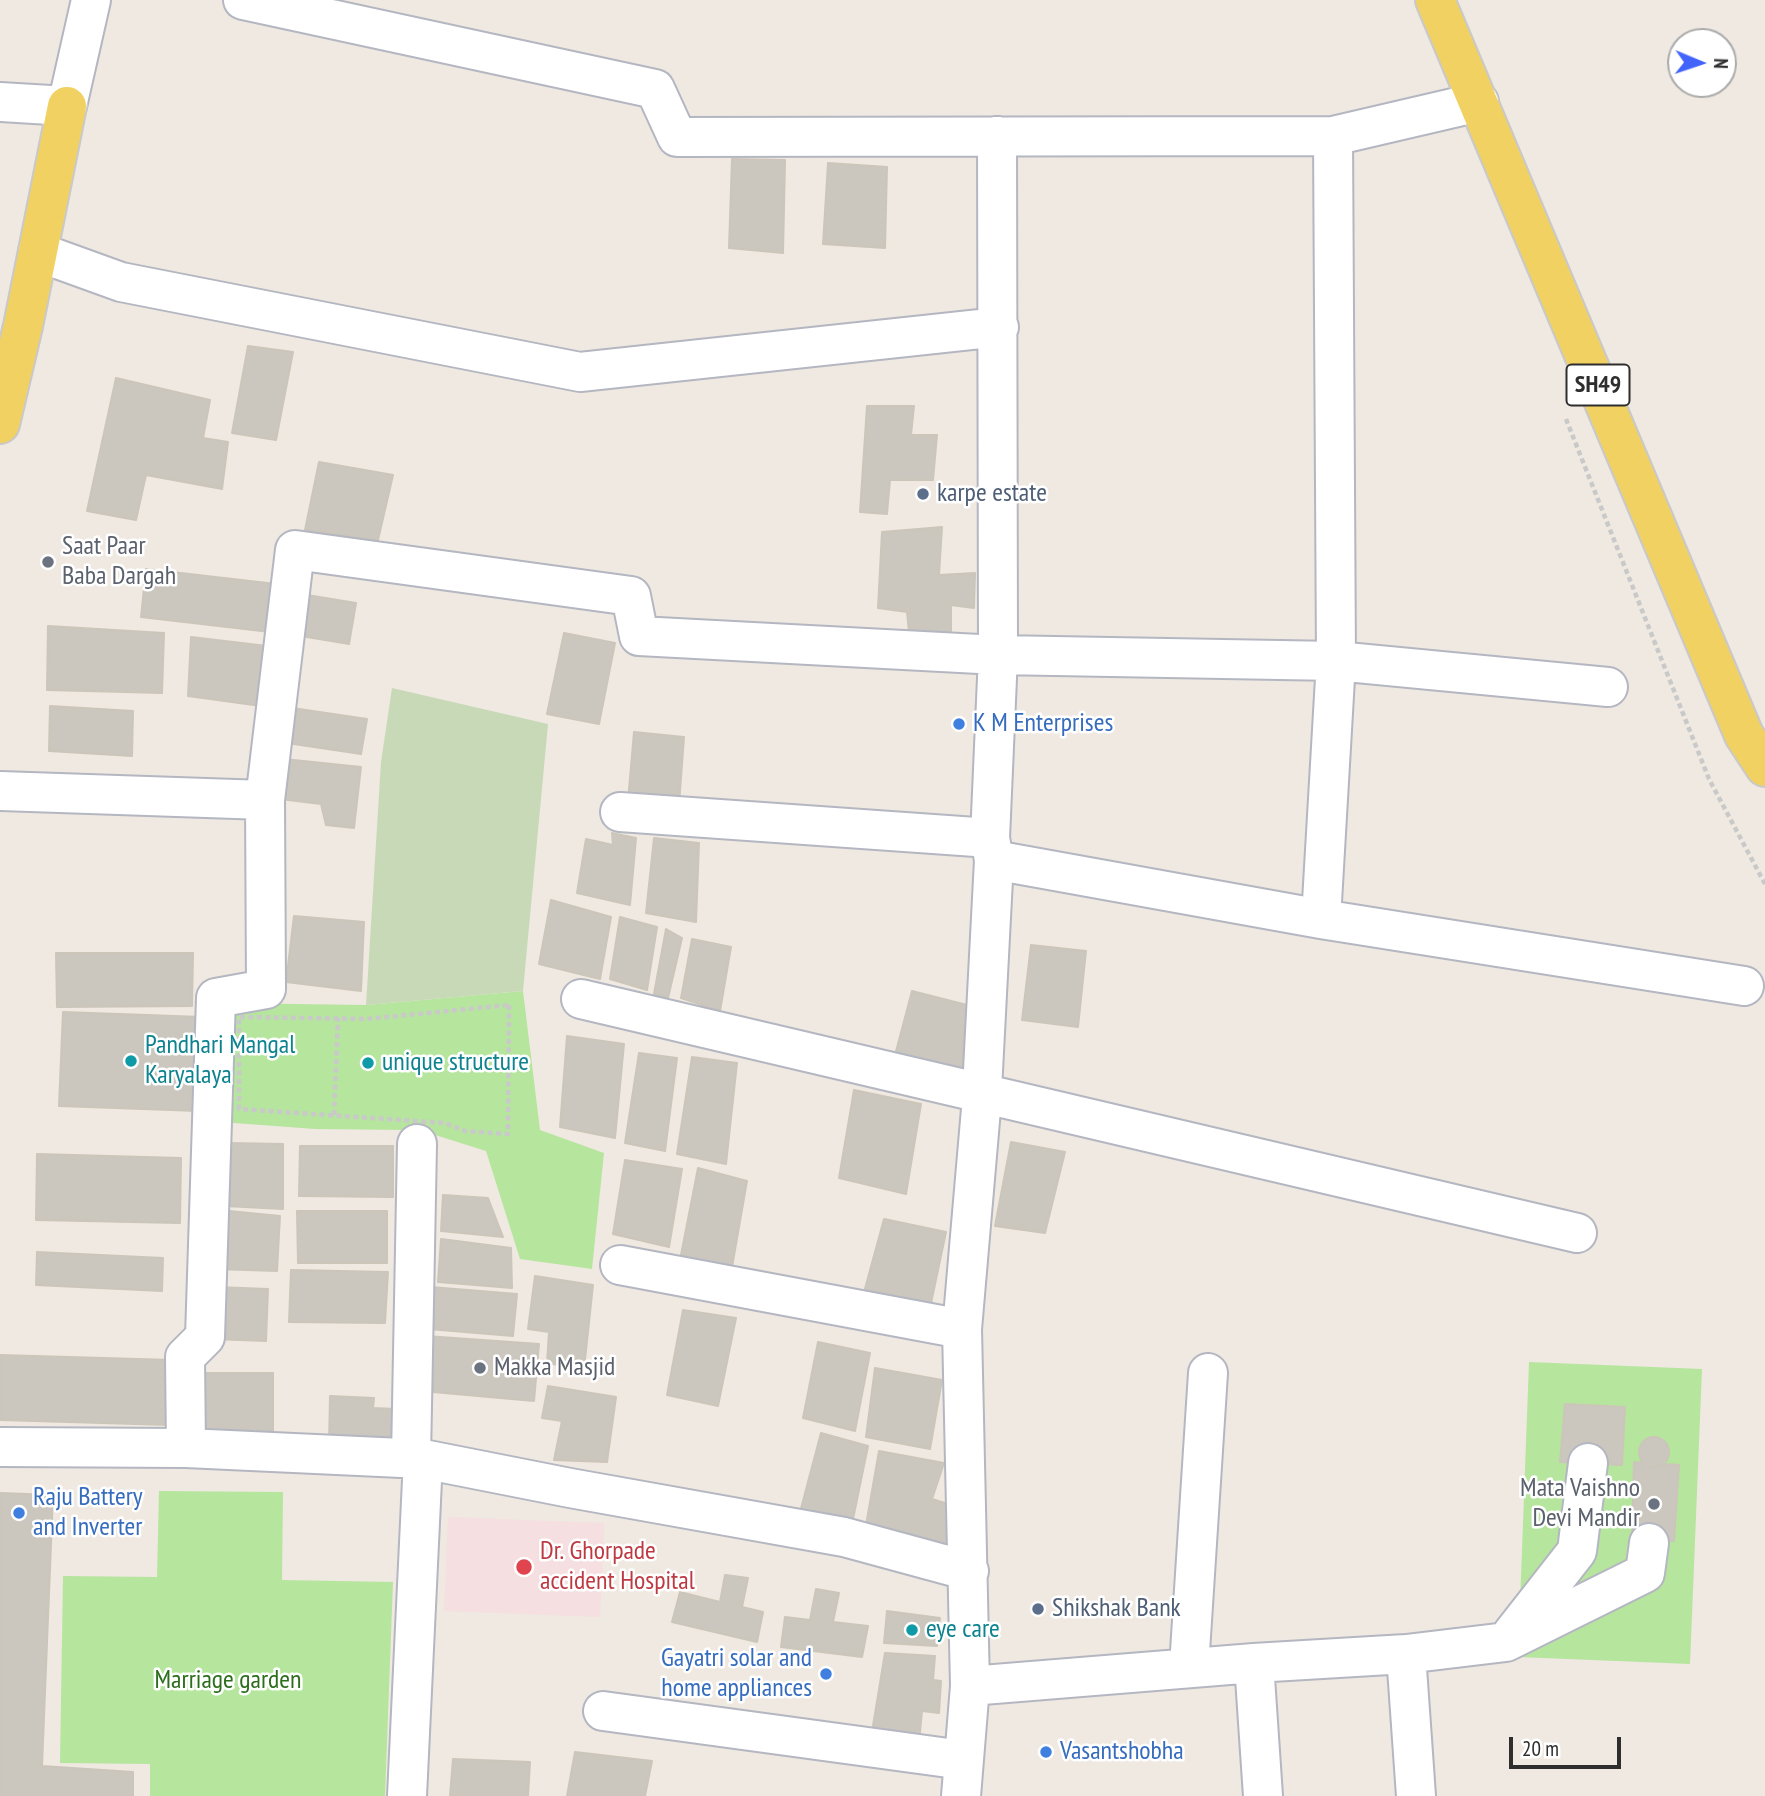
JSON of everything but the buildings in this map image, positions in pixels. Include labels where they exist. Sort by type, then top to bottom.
[{"type":"main road","name":"SH49","points":[[1435,0],[1744,735],[1765,767]]},
{"type":"main road","points":[[0,424],[67,106]]},
{"type":"street","points":[[0,102],[67,106],[92,0]]},
{"type":"street","points":[[243,0],[655,89],[677,137],[1333,136],[1479,102]]},
{"type":"street","points":[[603,1712],[962,1778],[970,1686],[962,1329],[982,1092],[998,655],[997,136]]},
{"type":"street","points":[[1321,919],[1336,661],[1333,136]]},
{"type":"street","points":[[38,252],[121,282],[580,372],[999,327]]},
{"type":"street","points":[[186,1448],[185,1357],[205,1337],[216,998],[266,989],[265,800],[295,551],[631,596],[639,636],[998,655],[1336,661],[1608,687]]},
{"type":"street","points":[[0,791],[265,800]]},
{"type":"street","points":[[620,812],[992,849],[1321,919],[1744,986]]},
{"type":"street","points":[[581,999],[1577,1233]]},
{"type":"street","points":[[407,1796],[417,1458],[417,1144]]},
{"type":"street","points":[[620,1265],[962,1329]]},
{"type":"street","points":[[1189,1667],[1208,1373]]},
{"type":"street","points":[[0,1447],[186,1448],[417,1458],[844,1537],[969,1571]]},
{"type":"street","points":[[1506,1642],[1577,1551],[1588,1463]]},
{"type":"street","points":[[970,1686],[1189,1667],[1406,1654],[1506,1642],[1645,1573],[1649,1543]]},
{"type":"street","points":[[1406,1654],[1416,1796]]},
{"type":"street","points":[[1254,1663],[1263,1796]]},
{"type":"path","points":[[1566,419],[1709,779],[1765,884]]},
{"type":"path","points":[[509,1006],[509,1135],[465,1131],[445,1123],[239,1109],[239,1017],[338,1018],[366,1019],[509,1006]]},
{"type":"path","points":[[334,1115],[338,1018]]},
{"type":"shaded area","name":"Dr. Ghorpade accident Hospital","points":[[448,1517],[604,1523],[600,1617],[444,1611]]},
{"type":"green space","points":[[392,688],[548,724],[523,991],[366,1005],[381,762]]},
{"type":"green space","points":[[523,991],[540,1130],[604,1153],[592,1269],[520,1259],[486,1151],[432,1134],[404,1130],[315,1129],[221,1122],[225,1003],[366,1005]]},
{"type":"green space","points":[[1529,1362],[1702,1369],[1690,1664],[1518,1657]]},
{"type":"green space","name":"Marriage garden","points":[[159,1491],[283,1492],[282,1580],[393,1582],[385,1796],[150,1796],[150,1764],[60,1763],[63,1576],[157,1577]]},
{"type":"place","name":"karpe estate","points":[[923,494]]},
{"type":"place","name":"Saat Paar Baba Dargah","points":[[48,562]]},
{"type":"place","name":"K M Enterprises","points":[[959,724]]},
{"type":"place","name":"Pandhari Mangal Karyalaya","points":[[131,1061]]},
{"type":"place","name":"unique structure","points":[[368,1063]]},
{"type":"place","name":"Makka Masjid","points":[[480,1368]]},
{"type":"place","name":"Mata Vaishno Devi Mandir","points":[[1654,1504]]},
{"type":"place","name":"Raju Battery and Inverter","points":[[19,1513]]},
{"type":"place","name":"Dr. Ghorpade accident Hospital","points":[[524,1567]]},
{"type":"place","name":"Shikshak Bank","points":[[1038,1609]]},
{"type":"place","name":"eye care","points":[[912,1630]]},
{"type":"place","name":"Gayatri solar and home appliances","points":[[826,1674]]},
{"type":"place","name":"Vasantshobha","points":[[1046,1752]]}]
